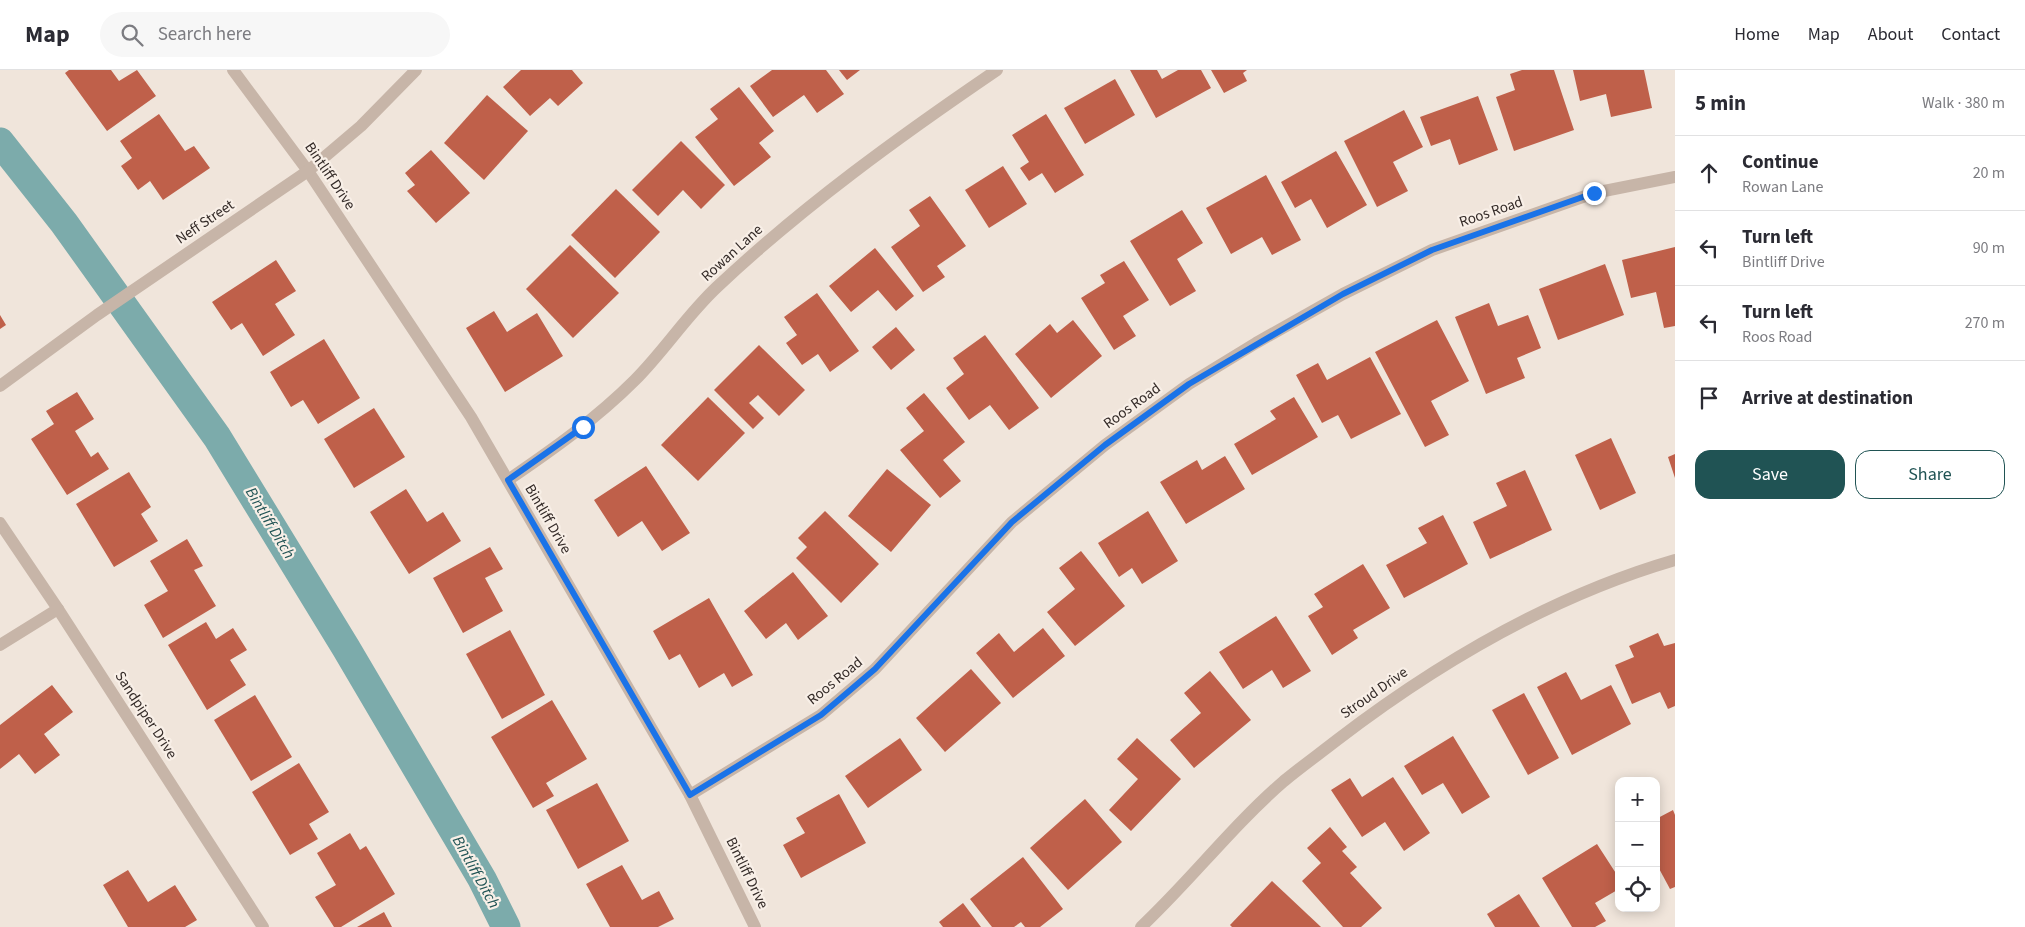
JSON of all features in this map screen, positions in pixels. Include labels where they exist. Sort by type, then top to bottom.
[{"type":"street","name":"Bintliff Drive","points":[[233,70],[308,171],[471,418],[690,795],[755,927]]},
{"type":"street","name":"Neff Street","points":[[0,386],[98,315],[308,171],[361,126],[416,70]]},
{"type":"street","name":"Rowan Lane","points":[[508,480],[583,427],[635,380],[716,288],[778,233],[904,134],[997,70]]},
{"type":"street","name":"Roos Road","points":[[690,795],[821,715],[875,669],[1012,522],[1105,445],[1189,384],[1343,294],[1432,250],[1594,193],[1675,177]]},
{"type":"street","name":"Sandpiper Drive","points":[[0,523],[58,609],[263,927]]},
{"type":"street","name":"Stroud Drive","points":[[1141,927],[1223,840],[1284,781],[1373,713],[1436,670],[1508,628],[1582,593],[1675,560]]},
{"type":"street","points":[[0,645],[58,609]]},
{"type":"building","points":[[69,70],[111,70],[119,81],[137,70],[156,96],[107,131],[65,73]]},
{"type":"building","points":[[521,70],[572,70],[583,83],[558,106],[550,98],[530,116],[503,87]]},
{"type":"building","points":[[772,70],[826,70],[844,94],[817,113],[804,95],[773,117],[750,86]]},
{"type":"building","points":[[839,70],[860,70],[847,80]]},
{"type":"building","points":[[1130,70],[1157,70],[1162,79],[1178,70],[1201,70],[1211,88],[1156,118]]},
{"type":"building","points":[[1211,70],[1247,70],[1243,73],[1247,81],[1224,93]]},
{"type":"building","points":[[1522,70],[1554,70],[1574,130],[1514,151],[1496,97],[1515,90],[1510,74]]},
{"type":"building","points":[[1573,70],[1644,70],[1652,108],[1611,117],[1606,94],[1580,101]]},
{"type":"building","points":[[1115,79],[1135,115],[1085,144],[1064,108]]},
{"type":"building","points":[[739,87],[774,131],[759,143],[771,157],[734,186],[695,137],[718,119],[710,109]]},
{"type":"building","points":[[487,95],[528,131],[484,180],[444,143]]},
{"type":"building","points":[[1478,96],[1498,150],[1459,165],[1450,139],[1431,146],[1420,117]]},
{"type":"building","points":[[1404,110],[1423,147],[1393,162],[1408,191],[1377,207],[1344,141]]},
{"type":"building","points":[[159,114],[185,151],[194,146],[210,168],[163,200],[150,181],[138,190],[121,166],[132,158],[120,141]]},
{"type":"building","points":[[1046,114],[1084,175],[1055,193],[1042,173],[1029,181],[1020,168],[1029,162],[1012,135]]},
{"type":"building","points":[[681,141],[725,185],[701,209],[683,190],[658,216],[632,190]]},
{"type":"building","points":[[431,150],[470,193],[436,223],[407,191],[415,185],[405,173]]},
{"type":"building","points":[[1336,151],[1367,205],[1327,228],[1311,199],[1295,208],[1281,182]]},
{"type":"building","points":[[1003,166],[1027,204],[989,228],[965,190]]},
{"type":"building","points":[[1266,175],[1301,240],[1272,255],[1262,237],[1231,254],[1206,208]]},
{"type":"building","points":[[616,189],[660,232],[615,278],[571,235]]},
{"type":"building","points":[[930,196],[966,246],[937,266],[945,277],[923,292],[891,247],[920,226],[909,210]]},
{"type":"building","points":[[1182,210],[1203,243],[1177,259],[1196,291],[1170,306],[1130,241]]},
{"type":"building","points":[[570,245],[619,293],[573,338],[526,289]]},
{"type":"building","points":[[1675,247],[1675,326],[1664,328],[1656,292],[1631,298],[1622,260]]},
{"type":"building","points":[[875,248],[914,296],[896,311],[878,290],[851,312],[829,286]]},
{"type":"building","points":[[276,260],[296,291],[275,304],[295,335],[263,356],[242,323],[231,330],[212,302]]},
{"type":"building","points":[[1124,261],[1149,300],[1123,316],[1136,336],[1114,350],[1081,298],[1105,283],[1100,275]]},
{"type":"building","points":[[1605,264],[1624,315],[1558,340],[1539,289]]},
{"type":"building","points":[[817,293],[859,351],[830,372],[818,354],[802,365],[786,343],[797,335],[784,317]]},
{"type":"building","points":[[1489,303],[1498,326],[1528,315],[1541,348],[1517,358],[1525,378],[1486,394],[1455,317]]},
{"type":"building","points":[[494,311],[507,332],[537,313],[563,356],[505,392],[466,328]]},
{"type":"building","points":[[0,315],[6,325],[0,329]]},
{"type":"building","points":[[1073,320],[1102,356],[1051,398],[1015,354],[1050,324],[1057,333]]},
{"type":"building","points":[[1437,320],[1469,381],[1431,401],[1449,435],[1425,447],[1375,352]]},
{"type":"building","points":[[896,327],[915,350],[891,370],[872,347]]},
{"type":"building","points":[[985,335],[1039,408],[1009,430],[990,405],[969,420],[946,388],[964,374],[953,358]]},
{"type":"building","points":[[324,339],[360,398],[318,424],[303,400],[291,407],[270,372]]},
{"type":"building","points":[[759,345],[805,390],[779,416],[758,395],[749,403],[764,418],[753,429],[714,390]]},
{"type":"building","points":[[1370,357],[1401,414],[1351,439],[1338,415],[1322,423],[1296,375],[1318,363],[1327,380]]},
{"type":"building","points":[[77,392],[94,419],[75,431],[91,457],[98,452],[109,469],[67,495],[31,439],[54,424],[46,411]]},
{"type":"building","points":[[924,393],[965,442],[943,460],[961,481],[940,498],[900,450],[924,431],[906,408]]},
{"type":"building","points":[[708,397],[745,433],[698,481],[661,445]]},
{"type":"building","points":[[1294,397],[1318,437],[1252,475],[1234,444],[1276,419],[1270,411]]},
{"type":"building","points":[[374,408],[405,457],[354,488],[324,439]]},
{"type":"building","points":[[1611,438],[1636,493],[1600,510],[1575,455]]},
{"type":"building","points":[[1675,454],[1675,478],[1668,457]]},
{"type":"building","points":[[1225,456],[1245,489],[1186,524],[1160,482],[1197,460],[1202,470]]},
{"type":"building","points":[[646,466],[690,533],[662,551],[642,521],[618,537],[594,500]]},
{"type":"building","points":[[887,469],[931,505],[891,552],[848,516]]},
{"type":"building","points":[[1525,470],[1552,530],[1490,559],[1473,522],[1507,506],[1496,483]]},
{"type":"building","points":[[129,472],[151,507],[141,514],[158,541],[114,567],[76,504]]},
{"type":"building","points":[[406,489],[427,522],[443,512],[461,541],[409,574],[370,512]]},
{"type":"building","points":[[825,511],[879,564],[841,603],[796,558],[807,547],[798,538]]},
{"type":"building","points":[[1148,511],[1178,561],[1142,584],[1132,568],[1119,577],[1098,543]]},
{"type":"building","points":[[1443,515],[1468,564],[1404,598],[1386,565],[1427,543],[1418,528]]},
{"type":"building","points":[[187,539],[203,566],[194,570],[216,606],[163,638],[144,605],[168,591],[150,561]]},
{"type":"building","points":[[490,547],[503,569],[485,578],[503,611],[463,633],[433,578]]},
{"type":"building","points":[[1081,551],[1125,606],[1075,646],[1047,612],[1075,589],[1059,568]]},
{"type":"building","points":[[1363,564],[1390,608],[1353,630],[1358,638],[1332,655],[1308,616],[1323,607],[1314,594]]},
{"type":"building","points":[[793,572],[828,616],[798,640],[786,623],[766,639],[744,611]]},
{"type":"building","points":[[709,598],[753,675],[732,687],[724,673],[699,688],[680,654],[669,660],[653,631]]},
{"type":"building","points":[[1276,616],[1311,671],[1283,688],[1272,670],[1243,689],[1219,652]]},
{"type":"building","points":[[206,622],[216,639],[233,628],[247,650],[230,660],[246,685],[207,710],[168,645]]},
{"type":"building","points":[[1043,628],[1065,656],[1013,698],[976,653],[999,633],[1014,652]]},
{"type":"building","points":[[510,630],[545,695],[502,719],[466,654]]},
{"type":"building","points":[[1658,633],[1664,646],[1675,643],[1675,706],[1668,709],[1660,692],[1632,704],[1615,665],[1634,657],[1629,646]]},
{"type":"building","points":[[971,669],[1001,703],[945,752],[916,718]]},
{"type":"building","points":[[1210,671],[1251,720],[1194,768],[1170,740],[1201,713],[1184,693]]},
{"type":"building","points":[[1566,672],[1581,700],[1611,685],[1631,724],[1572,755],[1537,687]]},
{"type":"building","points":[[52,685],[73,712],[44,734],[60,755],[35,774],[19,754],[0,769],[0,725]]},
{"type":"building","points":[[1524,693],[1559,758],[1528,775],[1492,710]]},
{"type":"building","points":[[255,695],[292,757],[251,781],[214,720]]},
{"type":"building","points":[[552,700],[587,759],[546,783],[554,796],[533,808],[491,737]]},
{"type":"building","points":[[1453,736],[1490,797],[1462,814],[1443,783],[1422,795],[1404,766]]},
{"type":"building","points":[[900,738],[922,770],[868,808],[845,776]]},
{"type":"building","points":[[1137,738],[1181,779],[1131,831],[1109,810],[1138,779],[1117,759]]},
{"type":"building","points":[[299,763],[329,812],[309,824],[318,839],[290,855],[252,792]]},
{"type":"building","points":[[1393,777],[1430,833],[1404,851],[1385,822],[1362,837],[1331,790],[1350,778],[1362,797]]},
{"type":"building","points":[[597,783],[629,841],[578,869],[546,810]]},
{"type":"building","points":[[839,794],[866,843],[801,878],[783,845],[805,833],[796,818]]},
{"type":"building","points":[[1085,799],[1122,842],[1068,890],[1030,848]]},
{"type":"building","points":[[1673,810],[1675,815],[1675,887],[1670,889],[1660,870],[1660,817]]},
{"type":"building","points":[[1330,827],[1347,847],[1342,851],[1357,867],[1350,873],[1382,908],[1361,927],[1343,927],[1302,881],[1321,863],[1307,848]]},
{"type":"building","points":[[350,833],[360,850],[366,846],[395,894],[341,927],[334,927],[315,897],[336,885],[317,853]]},
{"type":"building","points":[[1597,844],[1615,872],[1615,891],[1595,903],[1606,921],[1595,927],[1572,927],[1542,878]]},
{"type":"building","points":[[1023,857],[1063,909],[1040,927],[1025,927],[1021,922],[1014,927],[992,927],[970,899]]},
{"type":"building","points":[[622,865],[642,900],[659,891],[674,919],[658,927],[610,927],[586,884]]},
{"type":"building","points":[[128,870],[148,902],[175,885],[197,920],[185,927],[128,927],[103,885]]},
{"type":"building","points":[[1272,881],[1321,927],[1232,927],[1230,925]]},
{"type":"building","points":[[1519,894],[1540,927],[1495,927],[1487,914]]},
{"type":"building","points":[[963,903],[981,927],[943,927],[939,922]]},
{"type":"building","points":[[384,912],[392,927],[357,927]]},
{"type":"waterway","name":"Bintliff Ditch","points":[[0,142],[64,223],[217,437],[346,648],[482,879],[506,927]]},
{"type":"route","points":[[583,427],[508,480],[690,795],[821,715],[875,669],[1012,522],[1105,445],[1189,384],[1256,343],[1343,294],[1432,250],[1594,193]]}]
